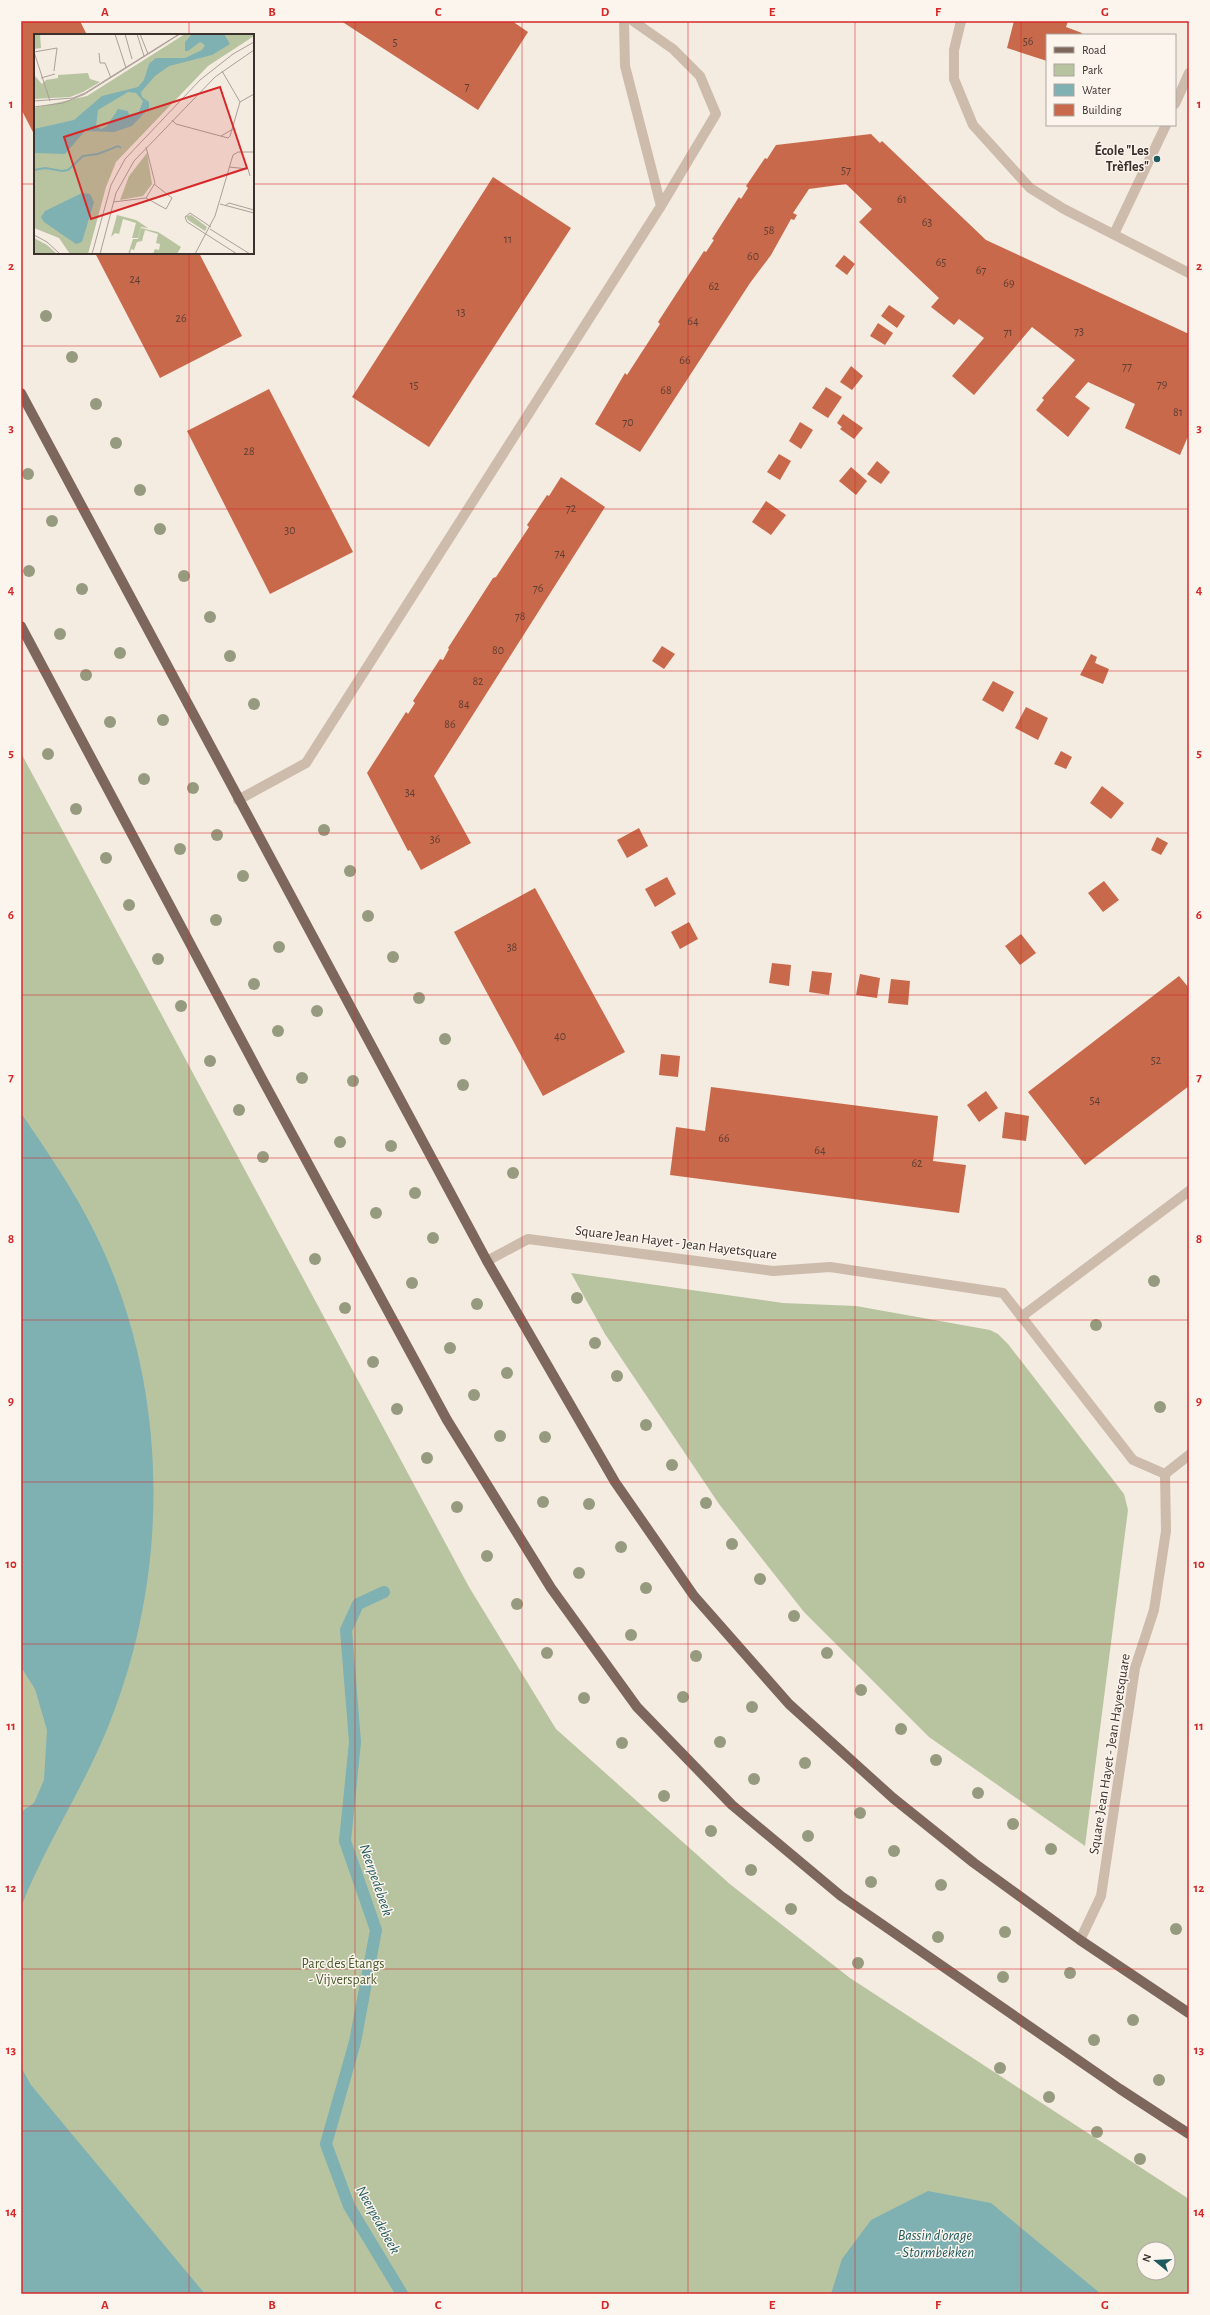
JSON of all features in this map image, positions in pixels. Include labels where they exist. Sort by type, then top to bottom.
[{"type":"main road","points":[[21,393],[238,800],[487,1261],[614,1482],[699,1602],[789,1704],[893,1798],[974,1863],[1080,1940],[1189,2013]]},
{"type":"main road","points":[[21,626],[260,1075],[447,1420],[550,1588],[637,1707],[732,1805],[841,1896],[1107,2080],[1189,2134]]},
{"type":"street","points":[[624,21],[625,66],[661,206]]},
{"type":"street","points":[[238,800],[306,763],[661,206],[716,114],[700,76],[673,49],[633,21]]},
{"type":"street","points":[[961,21],[954,50],[954,79],[973,125],[1030,188],[1064,209],[1189,273]]},
{"type":"street","points":[[1176,102],[1189,73]]},
{"type":"street","points":[[1114,234],[1166,126]]},
{"type":"street","points":[[1021,1317],[1189,1191]]},
{"type":"street","name":"Square Jean Hayet - Jean Hayetsquare","points":[[487,1261],[528,1239],[773,1271],[830,1267],[1003,1293],[1133,1460],[1165,1474],[1166,1531],[1154,1610],[1135,1668],[1101,1896],[1080,1940]]},
{"type":"street","points":[[1165,1474],[1189,1455]]},
{"type":"green space","name":"Parc des Étangs - Vijverspark","points":[[21,753],[469,1587],[556,1729],[731,1885],[850,1978],[1189,2199],[1189,2294],[21,2294]]},
{"type":"green space","points":[[571,1273],[783,1303],[856,1306],[990,1330],[998,1334],[1008,1344],[1124,1494],[1128,1510],[1085,1846],[929,1737],[804,1612],[719,1504],[605,1334]]},
{"type":"water","points":[[21,1113],[61,1174],[89,1221],[121,1294],[138,1354],[149,1416],[153,1478],[152,1541],[144,1603],[130,1663],[110,1722],[100,1746],[42,1860],[21,1907],[21,1812],[34,1803],[44,1780],[47,1730],[35,1689],[21,1667]]},
{"type":"water","points":[[21,2067],[31,2085],[205,2294],[21,2294]]},
{"type":"water","name":"Bassin d'orage - Stormbekken","points":[[928,2191],[991,2203],[1101,2294],[831,2294],[842,2259],[871,2220]]},
{"type":"building","points":[[21,21],[80,21],[86,34],[34,34],[34,134],[21,109]]},
{"type":"building","points":[[341,21],[512,21],[528,32],[478,110]]},
{"type":"building","points":[[1014,21],[1068,21],[1066,27],[1082,33],[1046,34],[1046,61],[1007,48]]},
{"type":"building","points":[[871,134],[880,143],[882,141],[986,240],[1189,334],[1189,434],[1180,455],[1125,428],[1135,404],[1088,382],[1075,397],[1090,408],[1068,437],[1036,410],[1044,400],[1042,398],[1075,360],[1032,327],[974,395],[952,376],[984,338],[959,319],[954,325],[931,307],[939,298],[859,222],[872,209],[846,184],[809,189],[793,213],[797,215],[794,220],[791,219],[771,255],[750,283],[640,452],[595,424],[625,373],[627,375],[660,324],[658,322],[704,251],[706,252],[714,240],[712,239],[739,197],[741,199],[748,188],[746,186],[765,158],[767,159],[776,145]]},
{"type":"building","points":[[493,177],[571,228],[429,447],[352,397]]},
{"type":"building","points":[[96,254],[200,254],[242,336],[160,378]]},
{"type":"building","points":[[844,255],[855,264],[847,275],[835,266]]},
{"type":"building","points":[[889,305],[905,316],[897,328],[881,316]]},
{"type":"building","points":[[878,323],[893,333],[885,345],[870,336]]},
{"type":"building","points":[[851,366],[863,376],[852,390],[840,382]]},
{"type":"building","points":[[826,387],[842,397],[828,418],[812,408]]},
{"type":"building","points":[[269,389],[353,552],[270,594],[187,431]]},
{"type":"building","points":[[843,414],[863,428],[854,439],[840,429],[842,427],[837,423]]},
{"type":"building","points":[[800,422],[813,430],[801,449],[789,441]]},
{"type":"building","points":[[779,454],[791,461],[780,480],[767,472]]},
{"type":"building","points":[[877,461],[890,472],[881,484],[867,474]]},
{"type":"building","points":[[851,467],[867,481],[856,495],[839,481]]},
{"type":"building","points":[[561,477],[605,507],[434,776],[471,843],[421,870],[410,850],[408,851],[367,773],[406,712],[408,714],[415,703],[413,701],[440,659],[443,660],[449,649],[448,648],[493,578],[496,577],[529,527],[527,525]]},
{"type":"building","points":[[766,501],[786,515],[771,535],[752,522]]},
{"type":"building","points":[[662,646],[675,654],[664,669],[652,661]]},
{"type":"building","points":[[1091,654],[1097,657],[1095,663],[1109,669],[1103,684],[1080,675]]},
{"type":"building","points":[[993,681],[1014,692],[1003,712],[982,700]]},
{"type":"building","points":[[1026,707],[1048,718],[1038,740],[1015,728]]},
{"type":"building","points":[[1061,751],[1072,757],[1066,769],[1054,764]]},
{"type":"building","points":[[1102,786],[1124,803],[1111,819],[1090,803]]},
{"type":"building","points":[[639,828],[648,846],[627,858],[617,840]]},
{"type":"building","points":[[1157,837],[1168,843],[1161,855],[1151,850]]},
{"type":"building","points":[[667,877],[676,894],[655,907],[645,889]]},
{"type":"building","points":[[1104,881],[1119,900],[1103,912],[1088,893]]},
{"type":"building","points":[[535,888],[625,1052],[543,1096],[454,932]]},
{"type":"building","points":[[689,922],[698,939],[680,949],[671,932]]},
{"type":"building","points":[[1021,934],[1036,953],[1020,965],[1005,946]]},
{"type":"building","points":[[772,963],[791,965],[789,986],[769,983]]},
{"type":"building","points":[[812,971],[832,973],[829,995],[809,992]]},
{"type":"building","points":[[860,974],[880,978],[877,998],[856,995]]},
{"type":"building","points":[[1179,976],[1189,988],[1189,1086],[1085,1165],[1028,1092]]},
{"type":"building","points":[[891,979],[910,981],[908,1005],[888,1003]]},
{"type":"building","points":[[661,1054],[680,1056],[678,1077],[659,1075]]},
{"type":"building","points":[[711,1087],[938,1116],[933,1161],[966,1165],[959,1213],[670,1175],[676,1127],[705,1131]]},
{"type":"building","points":[[986,1091],[998,1108],[979,1122],[967,1105]]},
{"type":"building","points":[[1005,1112],[1029,1116],[1026,1141],[1002,1138]]},
{"type":"waterway","name":"Neerpedebeek","points":[[384,1592],[358,1604],[346,1630],[355,1742],[345,1841],[376,1930],[355,2042],[326,2144],[349,2206],[402,2294]]},
{"type":"place","name":"École \"Les Trèfles\"","points":[[1157,159]]}]
